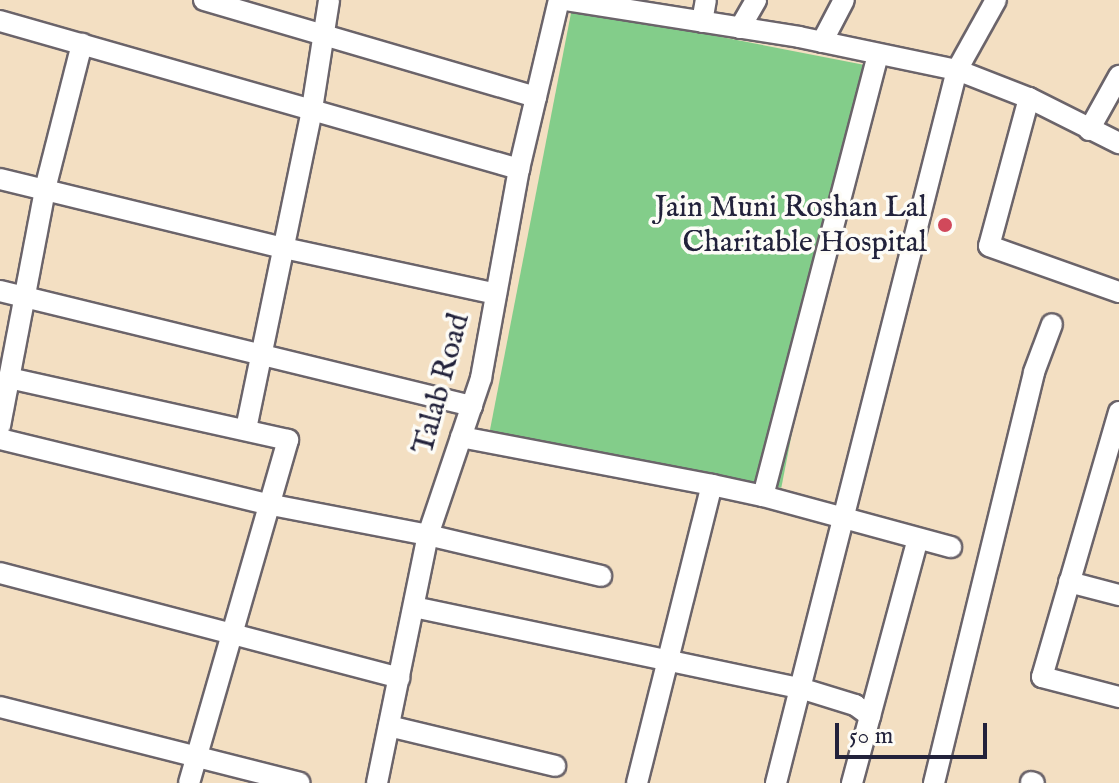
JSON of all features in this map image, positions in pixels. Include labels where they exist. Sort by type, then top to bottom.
[{"type":"street","points":[[204,0],[536,97]]},
{"type":"street","points":[[246,429],[312,109],[329,0]]},
{"type":"street","name":"Talab Road","points":[[377,783],[428,535],[481,378],[519,169],[559,0]]},
{"type":"street","points":[[566,0],[629,5],[702,22],[822,42],[957,70],[1029,98],[1119,143]]},
{"type":"street","points":[[702,22],[706,0]]},
{"type":"street","points":[[740,28],[756,0]]},
{"type":"street","points":[[822,42],[844,0]]},
{"type":"street","points":[[776,783],[957,70],[996,0]]},
{"type":"street","points":[[0,21],[519,169]]},
{"type":"street","points":[[0,426],[45,189],[82,44]]},
{"type":"street","points":[[763,496],[878,55]]},
{"type":"street","points":[[1089,130],[1119,76]]},
{"type":"street","points":[[1029,98],[989,246],[1119,292]]},
{"type":"street","points":[[0,179],[284,248],[496,294]]},
{"type":"street","points":[[0,291],[472,406]]},
{"type":"street","points":[[934,783],[1034,372],[1052,324]]},
{"type":"street","points":[[9,378],[288,440],[267,504],[189,783]]},
{"type":"street","points":[[1119,412],[1042,677],[1119,697]]},
{"type":"street","points":[[461,437],[763,496],[846,516],[951,547]]},
{"type":"street","points":[[0,439],[267,504],[428,535],[601,576]]},
{"type":"street","points":[[637,783],[712,485]]},
{"type":"street","points":[[852,783],[918,539]]},
{"type":"street","points":[[0,573],[399,678]]},
{"type":"street","points":[[1069,582],[1119,595]]},
{"type":"street","points":[[414,607],[800,688],[855,705],[870,716]]},
{"type":"street","points":[[0,707],[300,783]]},
{"type":"street","points":[[389,726],[555,766]]},
{"type":"green space","points":[[572,8],[864,65],[781,488],[490,431]]},
{"type":"place","name":"Jain Muni Roshan Lal Charitable Hospital","points":[[945,225]]}]
